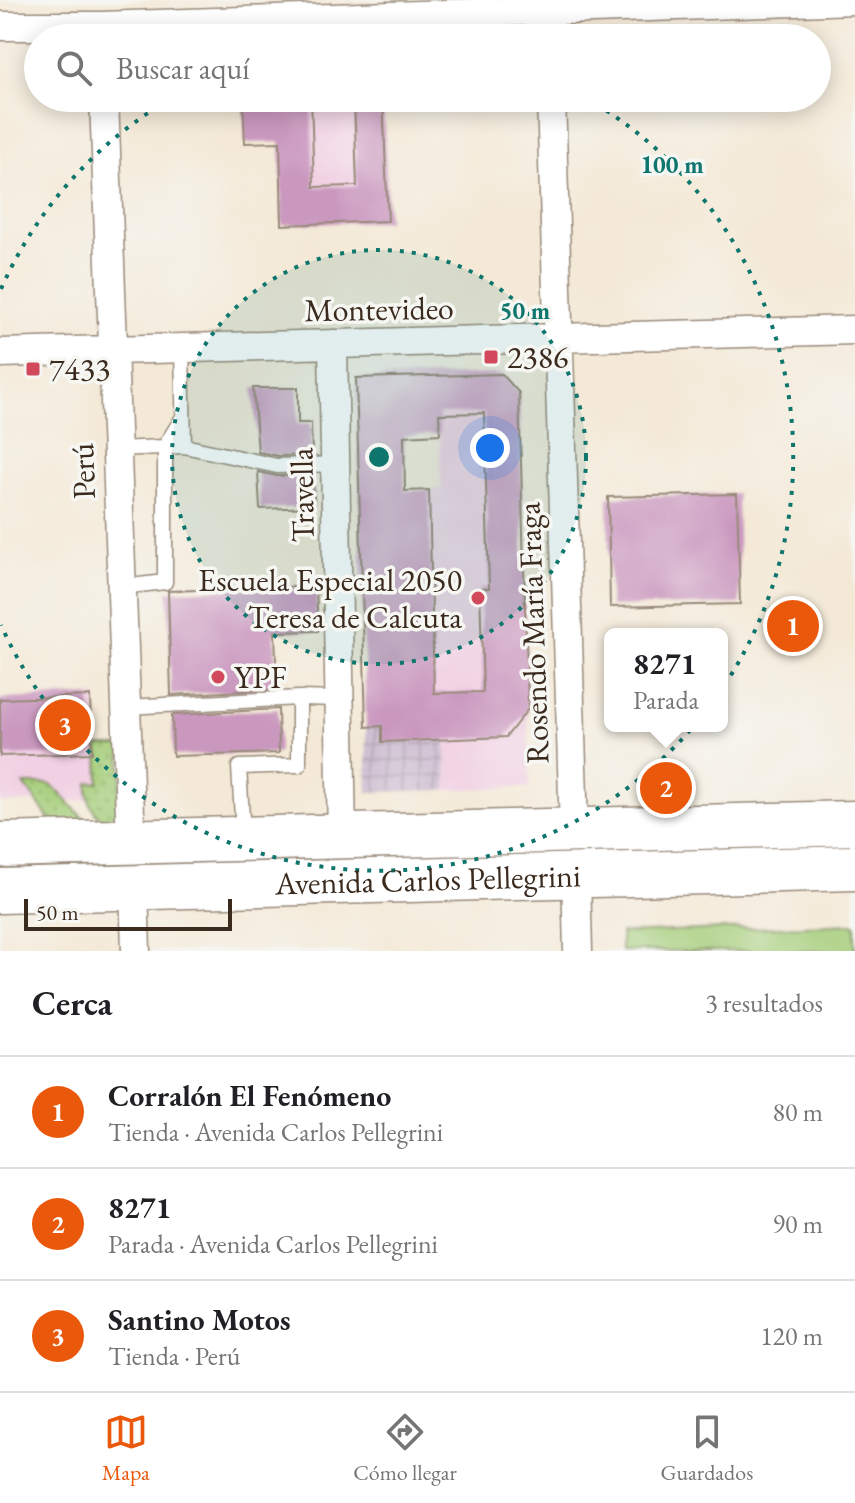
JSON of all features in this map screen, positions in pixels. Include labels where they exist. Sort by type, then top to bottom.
[{"type":"main road","name":"Avenida Carlos Pellegrini","points":[[0,845],[855,823]]},
{"type":"main road","name":"Avenida Carlos Pellegrini","points":[[0,891],[855,868]]},
{"type":"street","points":[[40,24],[548,16],[855,0]]},
{"type":"street","points":[[0,26],[24,25]]},
{"type":"street","name":"Perú","points":[[104,112],[131,842]]},
{"type":"street","name":"Rosendo María Fraga","points":[[551,112],[574,830]]},
{"type":"street","name":"Montevideo","points":[[0,353],[855,330]]},
{"type":"street","name":"Travella","points":[[333,344],[342,837]]},
{"type":"street","points":[[576,876],[578,951]]},
{"type":"street","points":[[134,888],[136,951]]},
{"type":"lane","points":[[182,348],[184,446]]},
{"type":"lane","points":[[122,587],[165,582],[165,446],[183,417]]},
{"type":"lane","points":[[117,449],[184,446],[277,466],[335,464]]},
{"type":"lane","points":[[126,707],[299,698],[340,699]]},
{"type":"lane","points":[[243,839],[239,767],[299,765],[299,698]]},
{"type":"shaded area","points":[[244,112],[384,112],[388,221],[282,225],[280,143],[245,143]]},
{"type":"shaded area","name":"Escuela Especial 2050 Teresa de Calcuta","points":[[502,374],[519,393],[530,787],[447,790],[445,707],[434,707],[429,490],[441,489],[438,376]]},
{"type":"shaded area","points":[[429,490],[434,707],[445,707],[447,790],[368,792],[359,492]]},
{"type":"shaded area","points":[[96,696],[100,800],[0,803],[0,699]]},
{"type":"green space","points":[[98,746],[122,746],[120,809],[105,823],[93,809],[88,796],[88,783],[99,782]]},
{"type":"green space","points":[[24,784],[53,786],[91,826],[55,827]]},
{"type":"green space","points":[[855,924],[855,951],[621,951],[621,933]]},
{"type":"building","points":[[244,112],[311,112],[314,187],[357,186],[354,112],[384,112],[388,221],[282,225],[280,142],[245,143]]},
{"type":"building","points":[[502,374],[519,393],[528,709],[506,737],[382,742],[382,726],[366,727],[356,378]],"holes":[[[484,413],[489,588],[480,588],[483,692],[434,693],[429,490],[405,491],[404,436],[440,434],[439,414]]]},
{"type":"building","points":[[253,388],[298,388],[298,423],[311,423],[312,455],[278,456],[258,452]]},
{"type":"building","points":[[258,472],[277,476],[313,475],[314,507],[260,509]]},
{"type":"building","points":[[737,494],[740,604],[610,607],[608,497]]},
{"type":"building","points":[[316,586],[318,631],[275,632],[277,689],[171,695],[168,591]]},
{"type":"building","points":[[90,696],[92,753],[0,756],[0,699]]},
{"type":"building","points":[[278,709],[279,753],[173,756],[172,715]]},
{"type":"place","name":"2386","points":[[491,357]]},
{"type":"place","name":"7433","points":[[33,369]]},
{"type":"place","name":"Escuela Especial 2050 Teresa de Calcuta","points":[[478,598]]},
{"type":"place","name":"Corralón El Fenómeno","points":[[793,626]]},
{"type":"place","name":"YPF","points":[[218,677]]},
{"type":"place","name":"Santino Motos","points":[[65,725]]},
{"type":"place","name":"8271","points":[[666,788]]}]
